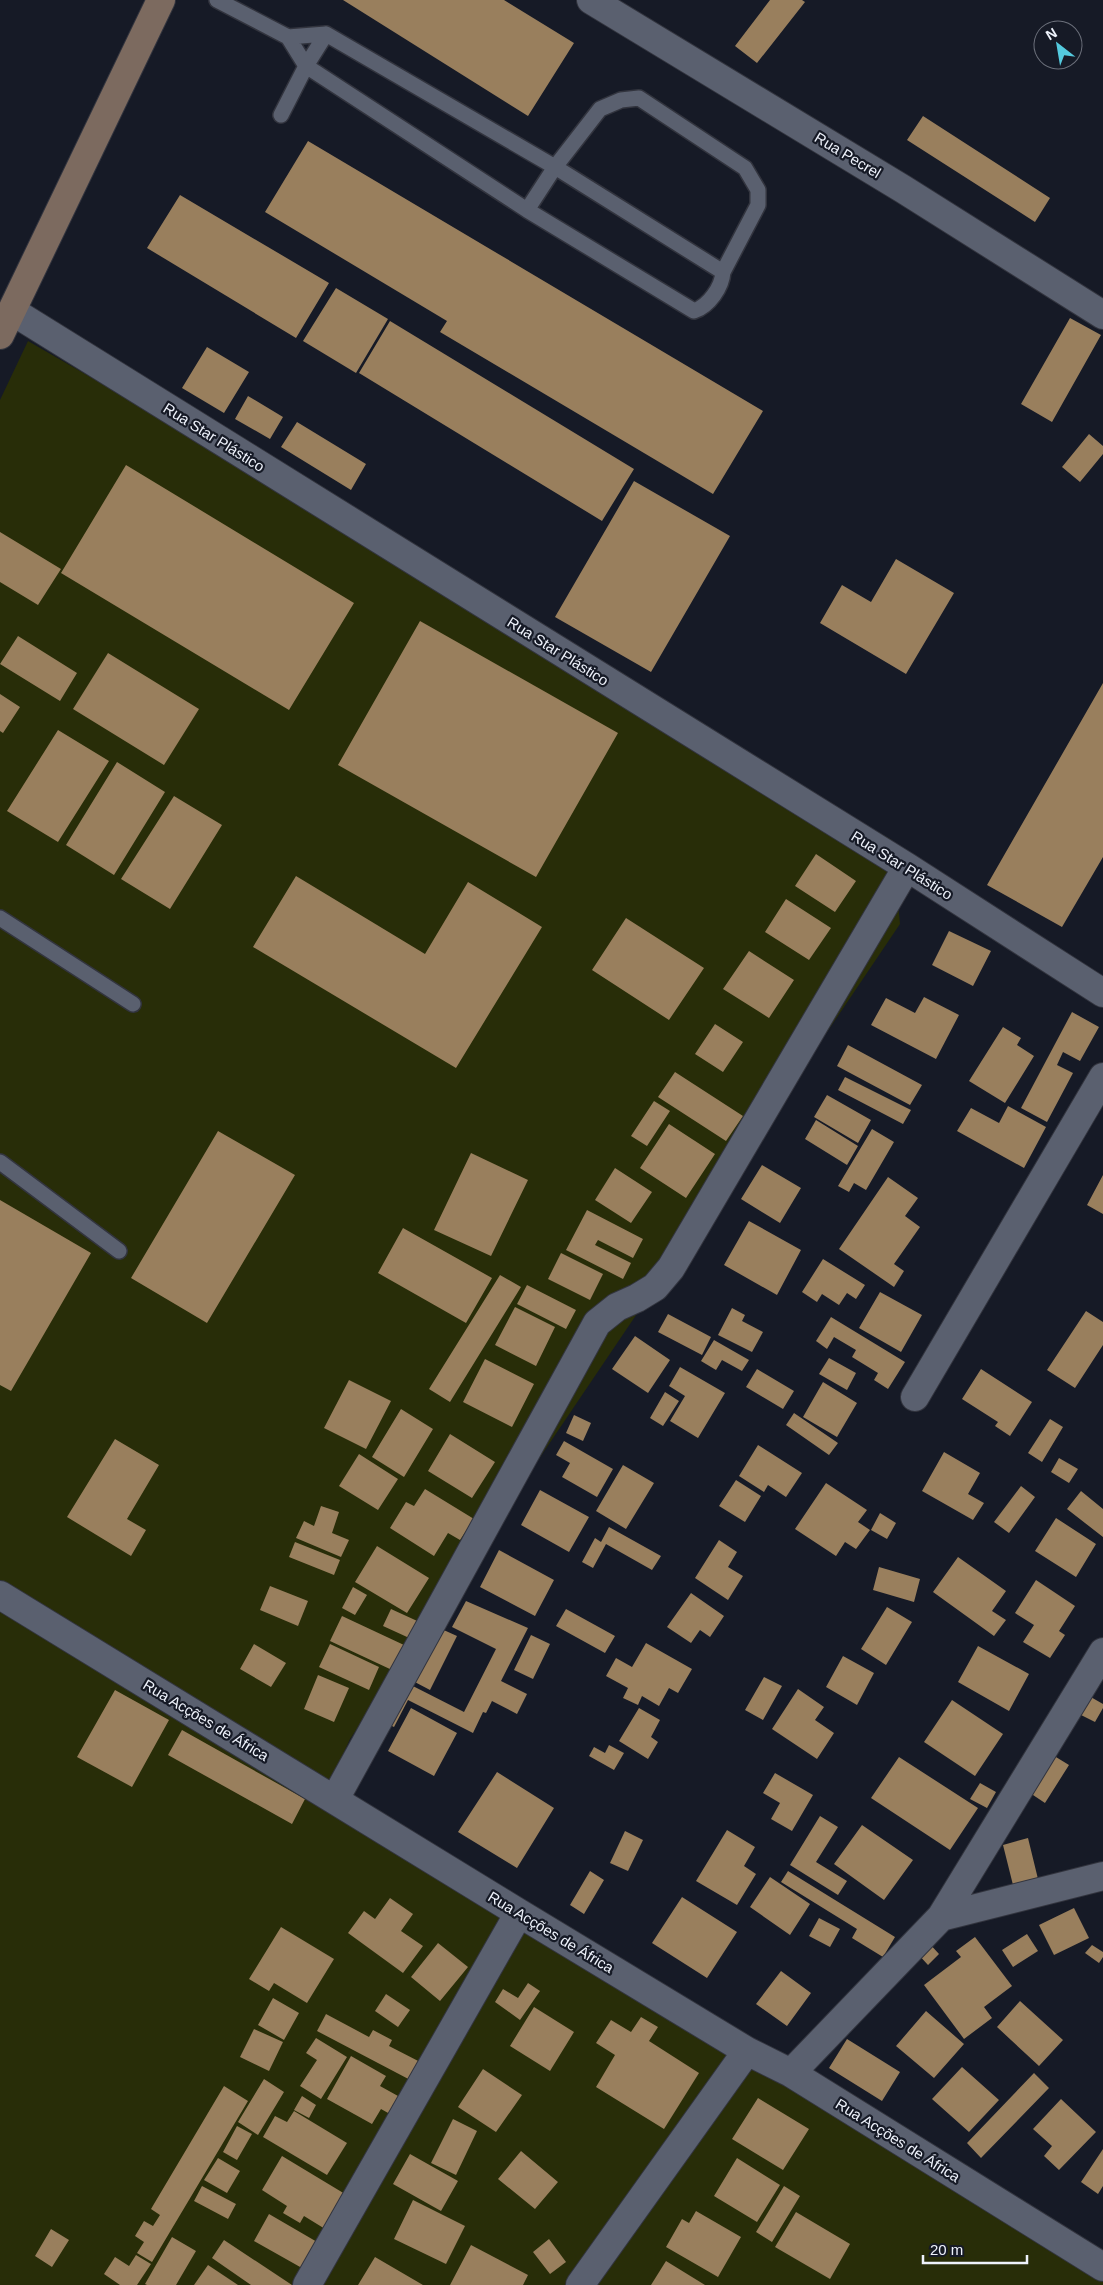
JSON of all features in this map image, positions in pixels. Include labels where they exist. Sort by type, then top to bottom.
[{"type":"main road","points":[[0,335],[162,0]]},
{"type":"street","name":"Rua Pecrel","points":[[591,0],[903,189],[1103,314]]},
{"type":"street","name":"Rua Star Plástico","points":[[12,311],[906,867],[1103,993]]},
{"type":"street","points":[[335,1799],[597,1323],[617,1307],[655,1287],[671,1268],[906,867]]},
{"type":"street","points":[[915,1397],[1103,1077]]},
{"type":"street","name":"Rua Acções de África","points":[[0,1595],[747,2051],[792,2073],[1103,2267]]},
{"type":"street","points":[[792,2073],[941,1917],[1103,1652]]},
{"type":"street","points":[[941,1917],[1103,1876]]},
{"type":"street","points":[[307,2285],[519,1913]]},
{"type":"street","points":[[580,2285],[747,2051]]},
{"type":"lane","points":[[216,0],[288,37],[306,66],[527,210],[694,311],[703,308],[722,282],[723,272],[758,205],[758,190],[746,168],[638,98],[621,100],[600,109],[556,167],[527,210]]},
{"type":"lane","points":[[288,37],[326,34],[556,167],[723,272]]},
{"type":"lane","points":[[281,115],[306,66],[326,34]]},
{"type":"lane","points":[[0,918],[133,1004]]},
{"type":"lane","points":[[0,1162],[119,1251]]},
{"type":"green space","points":[[28,341],[892,840],[900,924],[350,1739],[330,1783],[1103,2277],[1103,2285],[0,2285],[0,400]]},
{"type":"building","points":[[343,0],[504,0],[574,43],[528,116]]},
{"type":"building","points":[[770,0],[802,0],[805,2],[757,63],[735,46]]},
{"type":"building","points":[[923,116],[1050,198],[1035,222],[907,140]]},
{"type":"building","points":[[308,141],[763,411],[713,494],[440,332],[447,321],[265,212]]},
{"type":"building","points":[[180,195],[329,283],[296,338],[147,248]]},
{"type":"building","points":[[336,288],[388,319],[356,373],[303,341]]},
{"type":"building","points":[[1070,318],[1101,335],[1052,422],[1021,404]]},
{"type":"building","points":[[390,321],[634,469],[602,521],[359,373]]},
{"type":"building","points":[[207,347],[249,372],[224,413],[182,388]]},
{"type":"building","points":[[248,396],[283,417],[270,439],[235,419]]},
{"type":"building","points":[[297,422],[366,464],[351,490],[281,447]]},
{"type":"building","points":[[1089,434],[1103,446],[1103,454],[1080,482],[1062,467]]},
{"type":"building","points":[[126,465],[354,603],[289,710],[61,573]]},
{"type":"building","points":[[634,481],[730,536],[651,672],[555,617]]},
{"type":"building","points":[[0,532],[61,569],[38,605],[0,582]]},
{"type":"building","points":[[896,559],[954,593],[906,674],[820,623],[842,585],[871,602]]},
{"type":"building","points":[[420,621],[618,733],[536,877],[338,765]]},
{"type":"building","points":[[18,636],[77,673],[60,701],[0,664]]},
{"type":"building","points":[[108,653],[199,709],[164,765],[73,709]]},
{"type":"building","points":[[1103,683],[1103,857],[1062,927],[987,885]]},
{"type":"building","points":[[0,694],[20,707],[3,733],[0,731]]},
{"type":"building","points":[[58,730],[109,761],[58,842],[7,811]]},
{"type":"building","points":[[117,762],[165,792],[114,875],[66,845]]},
{"type":"building","points":[[174,796],[222,825],[170,909],[121,879]]},
{"type":"building","points":[[816,854],[856,881],[835,912],[795,886]]},
{"type":"building","points":[[296,876],[425,954],[468,882],[542,927],[456,1068],[253,947]]},
{"type":"building","points":[[786,899],[831,928],[809,960],[765,932]]},
{"type":"building","points":[[626,918],[704,968],[669,1020],[592,970]]},
{"type":"building","points":[[949,931],[991,951],[973,986],[932,965]]},
{"type":"building","points":[[749,951],[794,980],[769,1018],[723,989]]},
{"type":"building","points":[[924,997],[959,1015],[936,1059],[871,1025],[886,998],[915,1013]]},
{"type":"building","points":[[1072,1012],[1099,1027],[1080,1061],[1063,1052],[1057,1065],[1073,1073],[1047,1122],[1021,1108]]},
{"type":"building","points":[[715,1024],[743,1042],[723,1072],[695,1054]]},
{"type":"building","points":[[1003,1027],[1021,1038],[1017,1045],[1034,1056],[1005,1103],[969,1081]]},
{"type":"building","points":[[848,1045],[922,1085],[910,1105],[837,1066]]},
{"type":"building","points":[[675,1072],[743,1116],[726,1141],[658,1097]]},
{"type":"building","points":[[845,1077],[911,1110],[903,1124],[838,1090]]},
{"type":"building","points":[[827,1095],[871,1120],[858,1143],[814,1117]]},
{"type":"building","points":[[654,1101],[670,1111],[647,1146],[631,1136]]},
{"type":"building","points":[[1008,1106],[1046,1127],[1024,1168],[957,1131],[971,1108],[999,1123]]},
{"type":"building","points":[[816,1120],[858,1146],[847,1165],[805,1139]]},
{"type":"building","points":[[669,1124],[715,1154],[686,1198],[640,1168]]},
{"type":"building","points":[[872,1129],[894,1142],[866,1190],[854,1183],[849,1192],[838,1186]]},
{"type":"building","points":[[218,1131],[295,1175],[207,1323],[131,1278]]},
{"type":"building","points":[[471,1153],[528,1180],[491,1256],[434,1230]]},
{"type":"building","points":[[762,1165],[801,1188],[780,1223],[741,1199]]},
{"type":"building","points":[[615,1168],[652,1192],[631,1223],[595,1200]]},
{"type":"building","points":[[1103,1175],[1103,1214],[1087,1205]]},
{"type":"building","points":[[888,1177],[918,1198],[905,1216],[920,1227],[894,1264],[904,1271],[894,1287],[839,1249]]},
{"type":"building","points":[[0,1200],[91,1253],[11,1391],[0,1385]]},
{"type":"building","points":[[587,1210],[643,1239],[633,1258],[598,1240],[595,1245],[631,1263],[623,1279],[566,1250]]},
{"type":"building","points":[[749,1221],[801,1250],[777,1295],[724,1265]]},
{"type":"building","points":[[403,1228],[492,1278],[466,1323],[378,1273]]},
{"type":"building","points":[[561,1253],[603,1274],[590,1300],[548,1279]]},
{"type":"building","points":[[823,1259],[865,1285],[856,1299],[847,1293],[839,1305],[822,1294],[817,1302],[802,1292]]},
{"type":"building","points":[[500,1275],[521,1287],[450,1402],[429,1389]]},
{"type":"building","points":[[527,1285],[576,1310],[566,1329],[517,1304]]},
{"type":"building","points":[[880,1292],[922,1315],[901,1352],[859,1328]]},
{"type":"building","points":[[515,1307],[555,1327],[536,1366],[495,1345]]},
{"type":"building","points":[[732,1308],[745,1315],[742,1321],[763,1332],[752,1352],[718,1335]]},
{"type":"building","points":[[1086,1311],[1103,1322],[1103,1345],[1075,1388],[1047,1370]]},
{"type":"building","points":[[668,1314],[711,1337],[702,1355],[658,1332]]},
{"type":"building","points":[[831,1317],[905,1362],[888,1389],[874,1380],[878,1373],[852,1357],[856,1350],[834,1337],[827,1349],[816,1341]]},
{"type":"building","points":[[635,1336],[670,1360],[648,1393],[612,1369]]},
{"type":"building","points":[[714,1340],[749,1360],[742,1371],[722,1360],[716,1370],[701,1361]]},
{"type":"building","points":[[829,1358],[856,1373],[847,1390],[819,1374]]},
{"type":"building","points":[[485,1359],[534,1384],[512,1427],[463,1402]]},
{"type":"building","points":[[680,1367],[725,1393],[698,1438],[670,1421],[685,1396],[669,1386]]},
{"type":"building","points":[[757,1369],[794,1391],[783,1409],[746,1387]]},
{"type":"building","points":[[981,1369],[1032,1402],[1010,1436],[995,1426],[998,1422],[962,1399]]},
{"type":"building","points":[[349,1380],[391,1401],[366,1449],[324,1428]]},
{"type":"building","points":[[823,1382],[857,1403],[837,1437],[803,1417]]},
{"type":"building","points":[[665,1392],[679,1401],[663,1426],[650,1418]]},
{"type":"building","points":[[401,1409],[433,1429],[404,1477],[372,1457]]},
{"type":"building","points":[[794,1413],[838,1443],[829,1455],[786,1425]]},
{"type":"building","points":[[574,1415],[591,1423],[583,1441],[566,1433]]},
{"type":"building","points":[[1050,1419],[1063,1427],[1042,1462],[1028,1453]]},
{"type":"building","points":[[450,1434],[495,1462],[472,1498],[428,1471]]},
{"type":"building","points":[[115,1439],[159,1465],[127,1519],[146,1530],[131,1556],[67,1517]]},
{"type":"building","points":[[564,1441],[613,1469],[597,1497],[562,1477],[570,1463],[556,1455]]},
{"type":"building","points":[[758,1445],[802,1473],[786,1497],[768,1485],[764,1492],[739,1476]]},
{"type":"building","points":[[944,1452],[980,1473],[968,1494],[984,1503],[973,1520],[922,1491]]},
{"type":"building","points":[[359,1454],[398,1479],[378,1510],[339,1486]]},
{"type":"building","points":[[1059,1458],[1078,1469],[1069,1483],[1051,1472]]},
{"type":"building","points":[[623,1465],[654,1483],[626,1529],[596,1511]]},
{"type":"building","points":[[736,1480],[761,1496],[745,1522],[719,1506]]},
{"type":"building","points":[[826,1483],[867,1510],[858,1522],[870,1530],[856,1549],[845,1542],[836,1556],[795,1529]]},
{"type":"building","points":[[1021,1486],[1035,1497],[1009,1533],[994,1522]]},
{"type":"building","points":[[425,1489],[474,1519],[460,1540],[448,1533],[434,1556],[390,1528],[406,1502],[414,1506]]},
{"type":"building","points":[[540,1490],[589,1517],[569,1552],[521,1525]]},
{"type":"building","points":[[1081,1491],[1103,1509],[1103,1537],[1067,1509]]},
{"type":"building","points":[[321,1506],[339,1512],[332,1533],[349,1540],[341,1557],[296,1538],[304,1521],[314,1526]]},
{"type":"building","points":[[880,1513],[896,1523],[887,1539],[871,1530]]},
{"type":"building","points":[[1056,1518],[1096,1544],[1076,1577],[1035,1551]]},
{"type":"building","points":[[609,1527],[661,1556],[652,1570],[606,1544],[593,1568],[582,1562],[595,1538],[601,1542]]},
{"type":"building","points":[[719,1540],[737,1552],[728,1567],[743,1576],[728,1600],[695,1578]]},
{"type":"building","points":[[295,1542],[340,1560],[334,1575],[289,1557]]},
{"type":"building","points":[[377,1546],[429,1578],[407,1613],[355,1582]]},
{"type":"building","points":[[499,1550],[554,1580],[535,1616],[480,1587]]},
{"type":"building","points":[[958,1557],[1006,1591],[992,1611],[1006,1620],[994,1636],[933,1592]]},
{"type":"building","points":[[879,1567],[920,1579],[914,1602],[873,1590]]},
{"type":"building","points":[[1036,1580],[1075,1606],[1059,1631],[1065,1635],[1050,1658],[1023,1642],[1034,1625],[1015,1613]]},
{"type":"building","points":[[270,1586],[308,1601],[298,1626],[260,1610]]},
{"type":"building","points":[[353,1587],[367,1595],[355,1615],[342,1608]]},
{"type":"building","points":[[691,1593],[724,1616],[710,1637],[700,1630],[691,1643],[667,1627]]},
{"type":"building","points":[[466,1601],[528,1628],[501,1681],[527,1694],[517,1714],[492,1701],[486,1713],[483,1712],[473,1733],[408,1700],[394,1727],[384,1722],[405,1682],[464,1712],[496,1649],[452,1627]]},
{"type":"building","points":[[887,1607],[912,1622],[886,1665],[861,1649]]},
{"type":"building","points":[[391,1609],[426,1625],[418,1642],[383,1626]]},
{"type":"building","points":[[566,1609],[615,1636],[605,1653],[556,1626]]},
{"type":"building","points":[[342,1616],[404,1645],[392,1670],[330,1641]]},
{"type":"building","points":[[437,1627],[457,1636],[430,1690],[411,1680]]},
{"type":"building","points":[[531,1635],[550,1644],[533,1679],[514,1670]]},
{"type":"building","points":[[646,1643],[692,1669],[678,1693],[669,1688],[659,1706],[642,1696],[638,1705],[623,1698],[628,1688],[606,1676],[616,1658],[632,1667]]},
{"type":"building","points":[[254,1644],[286,1663],[271,1687],[240,1669]]},
{"type":"building","points":[[330,1644],[379,1667],[369,1690],[319,1667]]},
{"type":"building","points":[[978,1646],[1029,1674],[1009,1711],[958,1682]]},
{"type":"building","points":[[843,1656],[874,1673],[857,1705],[826,1687]]},
{"type":"building","points":[[318,1675],[349,1688],[334,1722],[304,1709]]},
{"type":"building","points":[[764,1677],[782,1686],[763,1720],[745,1710]]},
{"type":"building","points":[[798,1689],[824,1707],[815,1720],[834,1733],[817,1759],[772,1729]]},
{"type":"building","points":[[115,1690],[169,1720],[132,1787],[77,1757]]},
{"type":"building","points":[[1089,1696],[1103,1704],[1103,1708],[1095,1722],[1079,1714]]},
{"type":"building","points":[[952,1700],[1003,1734],[975,1776],[924,1742]]},
{"type":"building","points":[[411,1708],[457,1733],[434,1776],[388,1751]]},
{"type":"building","points":[[639,1708],[660,1720],[651,1737],[658,1742],[648,1759],[619,1741]]},
{"type":"building","points":[[182,1730],[305,1799],[292,1824],[168,1755]]},
{"type":"building","points":[[609,1745],[624,1753],[614,1770],[589,1756],[594,1747],[605,1753]]},
{"type":"building","points":[[1051,1754],[1069,1765],[1045,1803],[1027,1791]]},
{"type":"building","points":[[899,1757],[978,1808],[950,1850],[871,1798]]},
{"type":"building","points":[[497,1772],[554,1808],[517,1868],[458,1832]]},
{"type":"building","points":[[775,1773],[813,1795],[792,1831],[771,1819],[780,1803],[763,1793]]},
{"type":"building","points":[[980,1783],[996,1792],[987,1808],[970,1799]]},
{"type":"building","points":[[820,1816],[838,1827],[816,1862],[847,1881],[838,1895],[790,1865]]},
{"type":"building","points":[[862,1825],[913,1860],[884,1900],[834,1864]]},
{"type":"building","points":[[727,1830],[755,1847],[744,1866],[756,1874],[737,1905],[696,1881]]},
{"type":"building","points":[[625,1831],[643,1840],[628,1871],[610,1863]]},
{"type":"building","points":[[1028,1838],[1038,1879],[1013,1885],[1003,1845]]},
{"type":"building","points":[[590,1871],[604,1880],[584,1914],[570,1905]]},
{"type":"building","points":[[788,1871],[895,1937],[883,1957],[852,1938],[857,1929],[781,1882]]},
{"type":"building","points":[[770,1877],[810,1904],[790,1935],[750,1907]]},
{"type":"building","points":[[682,1897],[737,1932],[707,1978],[652,1943]]},
{"type":"building","points":[[390,1898],[413,1914],[401,1931],[423,1946],[403,1973],[348,1933],[364,1911],[375,1919]]},
{"type":"building","points":[[1074,1908],[1089,1938],[1054,1955],[1039,1925]]},
{"type":"building","points":[[819,1918],[840,1929],[830,1947],[809,1936]]},
{"type":"building","points":[[281,1927],[334,1959],[307,2003],[274,1983],[269,1991],[249,1979]]},
{"type":"building","points":[[1027,1934],[1038,1951],[1013,1967],[1002,1950]]},
{"type":"building","points":[[975,1937],[1012,1986],[984,2007],[992,2018],[964,2039],[924,1985],[961,1957],[956,1951]]},
{"type":"building","points":[[928,1942],[939,1954],[928,1965],[917,1953]]},
{"type":"building","points":[[438,1943],[468,1967],[440,2001],[411,1977]]},
{"type":"building","points":[[1092,1945],[1103,1952],[1103,1957],[1099,1963],[1085,1953]]},
{"type":"building","points":[[781,1971],[811,1993],[787,2026],[756,2004]]},
{"type":"building","points":[[528,1983],[540,1991],[520,2020],[495,2002],[503,1989],[518,1998]]},
{"type":"building","points":[[386,1994],[410,2010],[398,2027],[375,2011]]},
{"type":"building","points":[[273,1998],[299,2013],[284,2040],[258,2025]]},
{"type":"building","points":[[1020,2001],[1063,2040],[1039,2066],[997,2027]]},
{"type":"building","points":[[534,2007],[574,2032],[550,2071],[510,2046]]},
{"type":"building","points":[[926,2011],[964,2044],[934,2078],[896,2046]]},
{"type":"building","points":[[326,2014],[369,2037],[373,2030],[392,2040],[389,2046],[426,2065],[416,2083],[317,2031]]},
{"type":"building","points":[[641,2017],[658,2027],[649,2041],[699,2073],[664,2129],[596,2087],[615,2055],[596,2043],[611,2020],[631,2032]]},
{"type":"building","points":[[254,2029],[283,2042],[269,2071],[240,2057]]},
{"type":"building","points":[[316,2038],[347,2057],[321,2099],[300,2086],[317,2060],[306,2053]]},
{"type":"building","points":[[847,2039],[900,2072],[882,2101],[829,2068]]},
{"type":"building","points":[[351,2056],[386,2076],[380,2086],[407,2101],[397,2118],[381,2109],[372,2124],[327,2099]]},
{"type":"building","points":[[962,2067],[999,2100],[969,2132],[932,2099]]},
{"type":"building","points":[[483,2069],[522,2095],[496,2132],[458,2107]]},
{"type":"building","points":[[1034,2073],[1049,2088],[981,2158],[967,2143]]},
{"type":"building","points":[[264,2079],[284,2092],[258,2135],[238,2122]]},
{"type":"building","points":[[224,2086],[248,2101],[152,2262],[137,2253],[144,2242],[135,2236],[144,2221],[153,2226],[160,2215],[151,2209]]},
{"type":"building","points":[[302,2096],[316,2105],[309,2118],[294,2110]]},
{"type":"building","points":[[758,2098],[809,2129],[783,2170],[732,2139]]},
{"type":"building","points":[[1061,2099],[1096,2132],[1059,2170],[1044,2156],[1052,2146],[1033,2129]]},
{"type":"building","points":[[294,2111],[347,2143],[327,2175],[263,2137],[275,2116],[287,2122]]},
{"type":"building","points":[[453,2119],[477,2131],[456,2175],[431,2163]]},
{"type":"building","points":[[237,2126],[252,2134],[237,2160],[223,2152]]},
{"type":"building","points":[[1103,2149],[1103,2186],[1098,2194],[1081,2182]]},
{"type":"building","points":[[521,2151],[558,2182],[535,2209],[498,2179]]},
{"type":"building","points":[[410,2154],[458,2181],[441,2211],[393,2184]]},
{"type":"building","points":[[282,2156],[350,2197],[330,2232],[304,2216],[300,2223],[283,2213],[287,2206],[262,2190]]},
{"type":"building","points":[[218,2158],[240,2171],[227,2193],[204,2180]]},
{"type":"building","points":[[737,2158],[780,2185],[757,2222],[714,2196]]},
{"type":"building","points":[[202,2186],[236,2204],[228,2219],[194,2201]]},
{"type":"building","points":[[784,2186],[800,2196],[772,2242],[756,2232]]},
{"type":"building","points":[[413,2200],[465,2226],[446,2264],[394,2239]]},
{"type":"building","points":[[696,2211],[741,2237],[718,2277],[666,2247],[682,2219],[689,2223]]},
{"type":"building","points":[[796,2212],[850,2244],[830,2279],[775,2247]]},
{"type":"building","points":[[269,2214],[324,2246],[309,2272],[254,2241]]},
{"type":"building","points":[[51,2229],[69,2240],[52,2267],[35,2256]]},
{"type":"building","points":[[172,2237],[196,2251],[176,2285],[145,2284]]},
{"type":"building","points":[[549,2239],[566,2262],[550,2274],[533,2252]]},
{"type":"building","points":[[224,2240],[292,2285],[251,2285],[212,2258]]},
{"type":"building","points":[[471,2245],[528,2275],[523,2285],[450,2285]]},
{"type":"building","points":[[136,2255],[151,2264],[137,2285],[120,2285],[104,2274],[115,2257],[129,2266]]},
{"type":"building","points":[[375,2257],[423,2285],[358,2285]]},
{"type":"building","points":[[666,2261],[705,2285],[651,2285]]},
{"type":"building","points":[[208,2265],[238,2285],[194,2285]]}]
